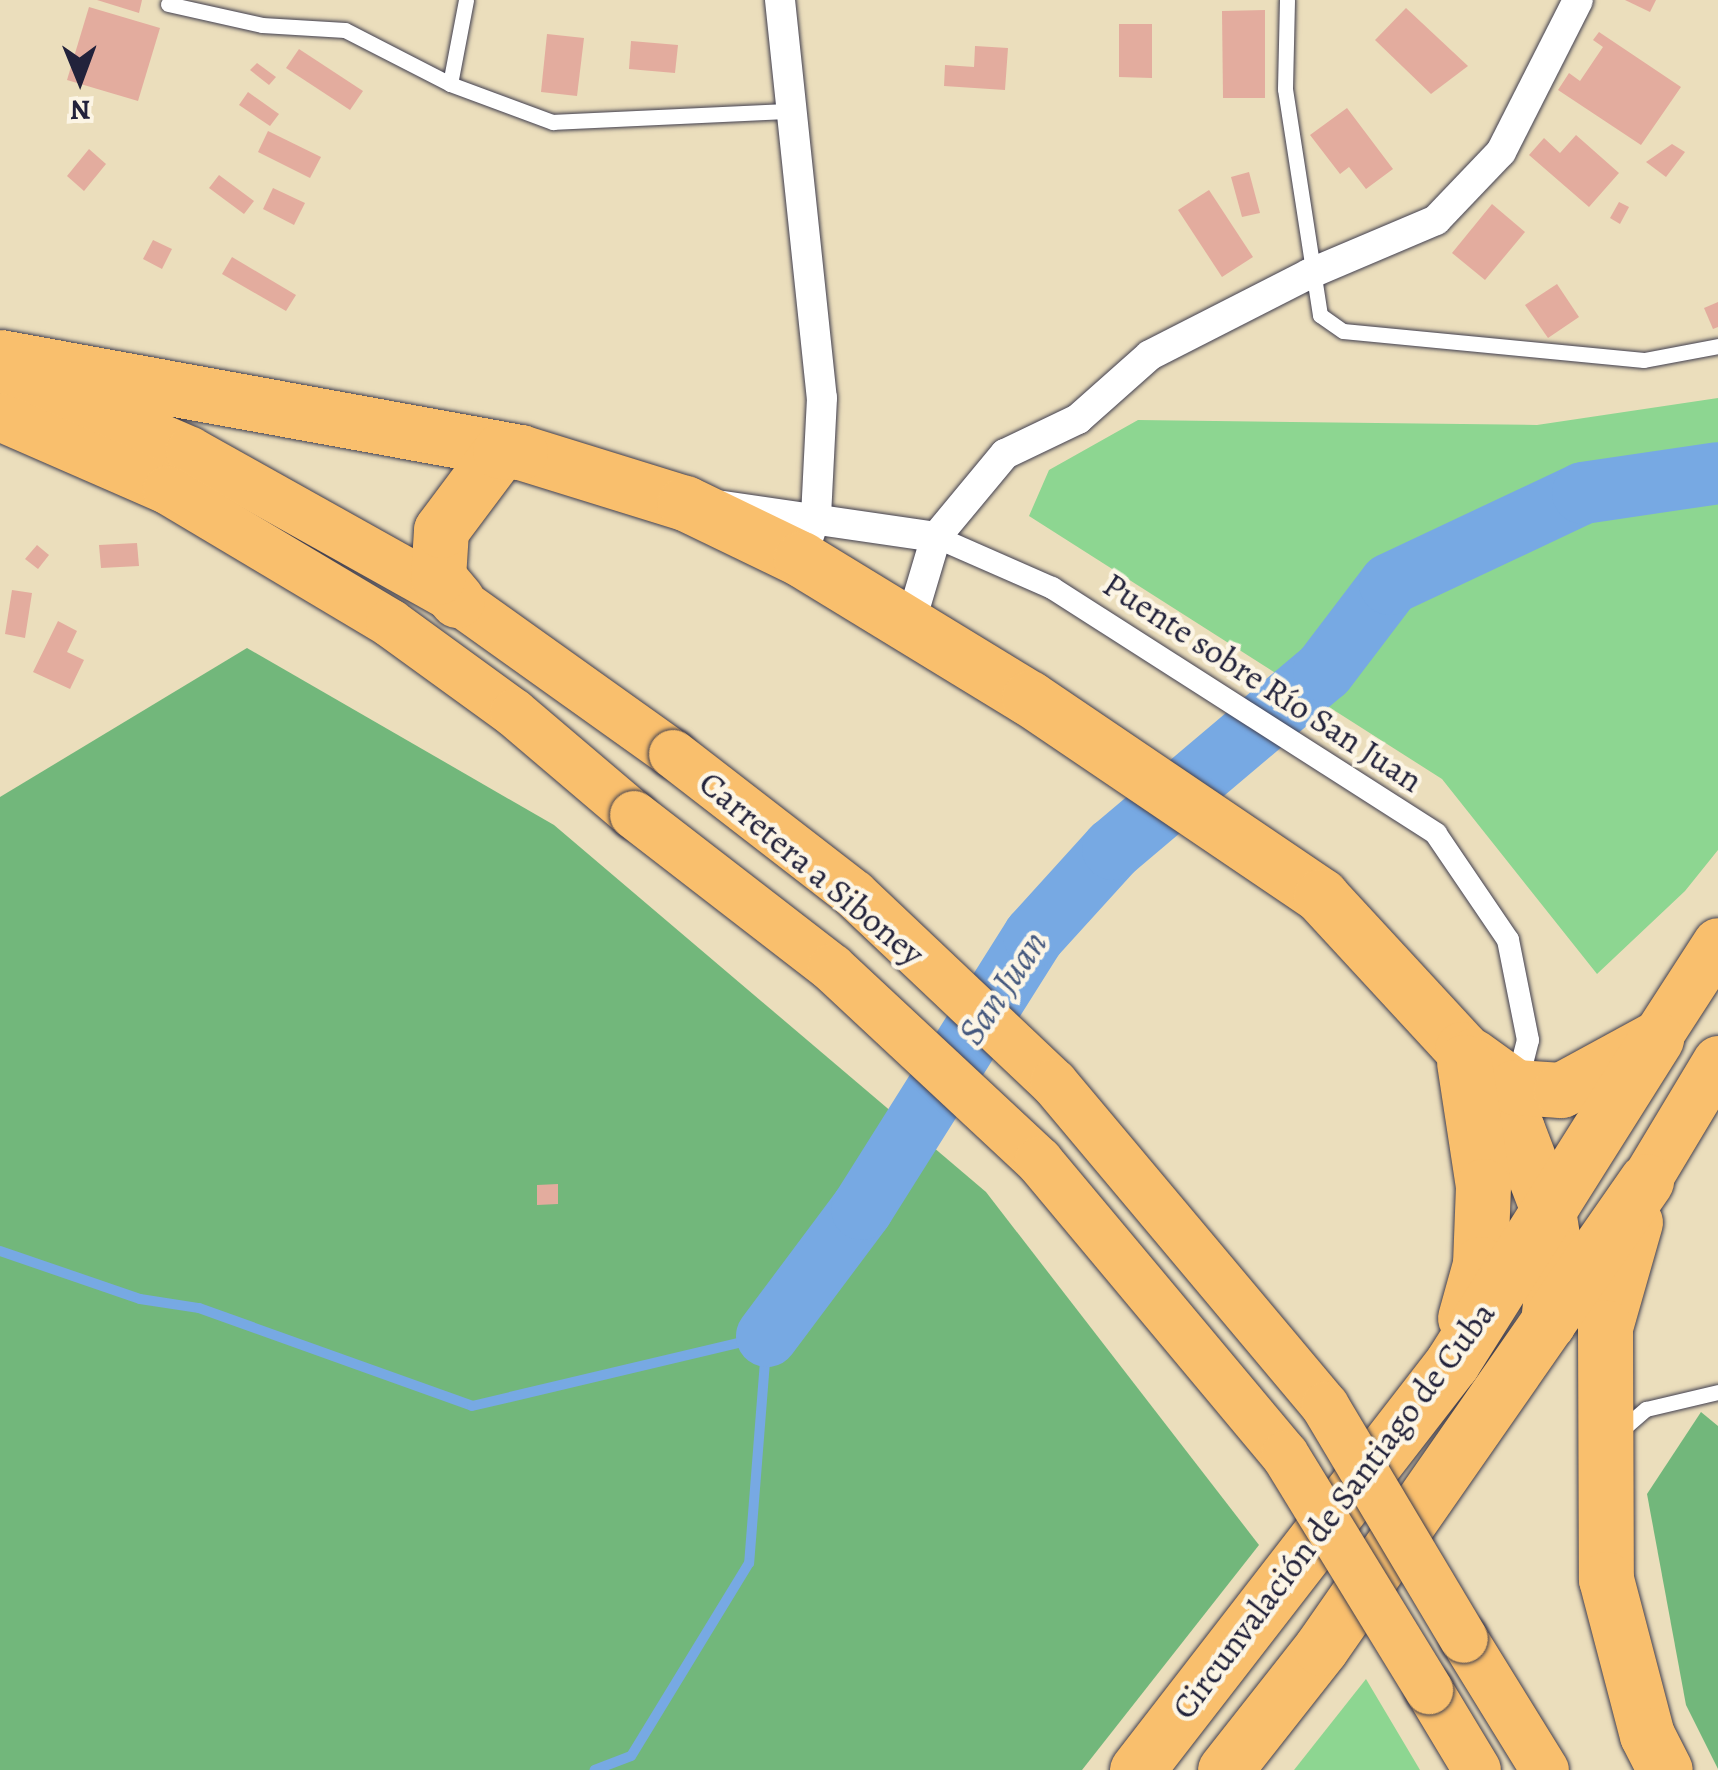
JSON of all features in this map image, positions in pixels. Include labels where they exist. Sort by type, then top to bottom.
[{"type":"highway","points":[[0,357],[520,452],[809,537],[910,624],[1321,896],[1462,1050],[1516,1129],[1548,1210],[1555,1254],[1548,1323]]},
{"type":"highway","points":[[456,600],[438,577],[440,530],[500,452],[520,452]]},
{"type":"highway","name":"Circunvalación de Santiago de Cuba","points":[[1137,1770],[1452,1362],[1718,944]]},
{"type":"highway","points":[[1462,1050],[1515,1087],[1561,1090],[1656,1038]]},
{"type":"highway","points":[[1452,1362],[1480,1264],[1483,1186],[1462,1050]]},
{"type":"highway","name":"Circunvalación de Santiago de Cuba","points":[[1225,1770],[1321,1648],[1548,1323],[1646,1181],[1718,1061]]},
{"type":"highway","points":[[1646,1181],[1605,1327],[1601,1447],[1606,1579],[1647,1735],[1665,1770]]},
{"type":"main road","name":"Carretera a Siboney","points":[[0,368],[190,450],[456,600],[673,754],[854,894],[1054,1082],[1325,1406],[1545,1770]]},
{"type":"main road","name":"Carretera a Siboney","points":[[0,417],[166,490],[390,622],[514,713],[634,814],[832,968],[1039,1161],[1285,1455],[1478,1770]]},
{"type":"street","points":[[780,0],[822,398],[809,537],[936,538]]},
{"type":"street","points":[[910,624],[936,538],[1005,454],[1078,420],[1150,355],[1309,274],[1436,220],[1501,152],[1578,0]]},
{"type":"street","name":"Puente sobre Río San Juan","points":[[936,538],[1052,588],[1436,834],[1508,940],[1528,1040],[1515,1087]]},
{"type":"lane","points":[[450,84],[466,0]]},
{"type":"lane","points":[[1287,0],[1285,89],[1309,274],[1320,316],[1343,331],[1644,360],[1718,346]]},
{"type":"lane","points":[[168,4],[262,25],[344,30],[450,84],[553,122],[790,111]]},
{"type":"lane","points":[[1601,1447],[1646,1409],[1718,1392]]},
{"type":"green space","points":[[1718,398],[1718,850],[1685,891],[1597,974],[1442,779],[1029,516],[1049,470],[1138,420],[1537,425]]},
{"type":"green space","points":[[247,648],[554,825],[986,1192],[1259,1545],[1082,1770],[0,1770],[0,797]]},
{"type":"green space","points":[[1701,1412],[1718,1426],[1718,1769],[1686,1705],[1647,1494]]},
{"type":"green space","points":[[1366,1679],[1420,1770],[1294,1770]]},
{"type":"building","points":[[97,0],[142,0],[139,13]]},
{"type":"building","points":[[1625,0],[1656,0],[1650,12]]},
{"type":"building","points":[[89,7],[160,28],[138,101],[67,80]]},
{"type":"building","points":[[1406,8],[1468,66],[1431,94],[1375,40]]},
{"type":"building","points":[[1265,10],[1265,98],[1223,98],[1222,11]]},
{"type":"building","points":[[1119,24],[1152,24],[1152,78],[1119,77]]},
{"type":"building","points":[[1599,32],[1681,87],[1641,145],[1558,90],[1569,73],[1580,81],[1603,47],[1593,40]]},
{"type":"building","points":[[547,34],[584,38],[577,96],[541,92]]},
{"type":"building","points":[[631,41],[678,45],[675,73],[629,69]]},
{"type":"building","points":[[975,46],[1008,48],[1005,90],[944,86],[945,65],[974,67]]},
{"type":"building","points":[[299,49],[363,91],[350,110],[286,68]]},
{"type":"building","points":[[257,63],[276,77],[269,85],[250,70]]},
{"type":"building","points":[[248,92],[279,114],[270,126],[239,105]]},
{"type":"building","points":[[1347,108],[1393,169],[1366,189],[1349,167],[1340,174],[1310,135]]},
{"type":"building","points":[[268,131],[321,157],[310,178],[258,152]]},
{"type":"building","points":[[1576,135],[1619,173],[1589,207],[1529,155],[1544,138],[1560,153]]},
{"type":"building","points":[[1672,144],[1685,152],[1666,177],[1646,162]]},
{"type":"building","points":[[89,149],[106,164],[84,191],[67,176]]},
{"type":"building","points":[[1249,172],[1260,213],[1242,217],[1231,177]]},
{"type":"building","points":[[219,175],[254,201],[244,214],[209,188]]},
{"type":"building","points":[[273,188],[305,203],[294,225],[263,209]]},
{"type":"building","points":[[1209,190],[1253,257],[1222,277],[1178,210]]},
{"type":"building","points":[[1619,202],[1629,207],[1620,224],[1610,218]]},
{"type":"building","points":[[1492,204],[1525,232],[1485,280],[1452,253]]},
{"type":"building","points":[[153,240],[172,249],[162,269],[143,259]]},
{"type":"building","points":[[232,257],[296,295],[286,311],[222,274]]},
{"type":"building","points":[[1557,284],[1579,317],[1548,338],[1525,305]]},
{"type":"building","points":[[1718,302],[1718,327],[1713,329],[1704,308]]},
{"type":"building","points":[[137,543],[139,566],[101,568],[99,545]]},
{"type":"building","points":[[37,545],[49,555],[38,569],[25,559]]},
{"type":"building","points":[[12,590],[32,593],[25,638],[5,634]]},
{"type":"building","points":[[58,621],[77,631],[67,652],[84,660],[70,689],[33,672]]},
{"type":"building","points":[[558,1184],[558,1204],[537,1205],[537,1185]]},
{"type":"waterway","name":"San Juan","points":[[767,1336],[862,1209],[1034,936],[1113,849],[1324,671],[1390,584],[1583,493],[1718,473]]},
{"type":"waterway","points":[[0,1251],[140,1299],[199,1308],[472,1406],[767,1336],[749,1563],[631,1756],[595,1770]]}]
